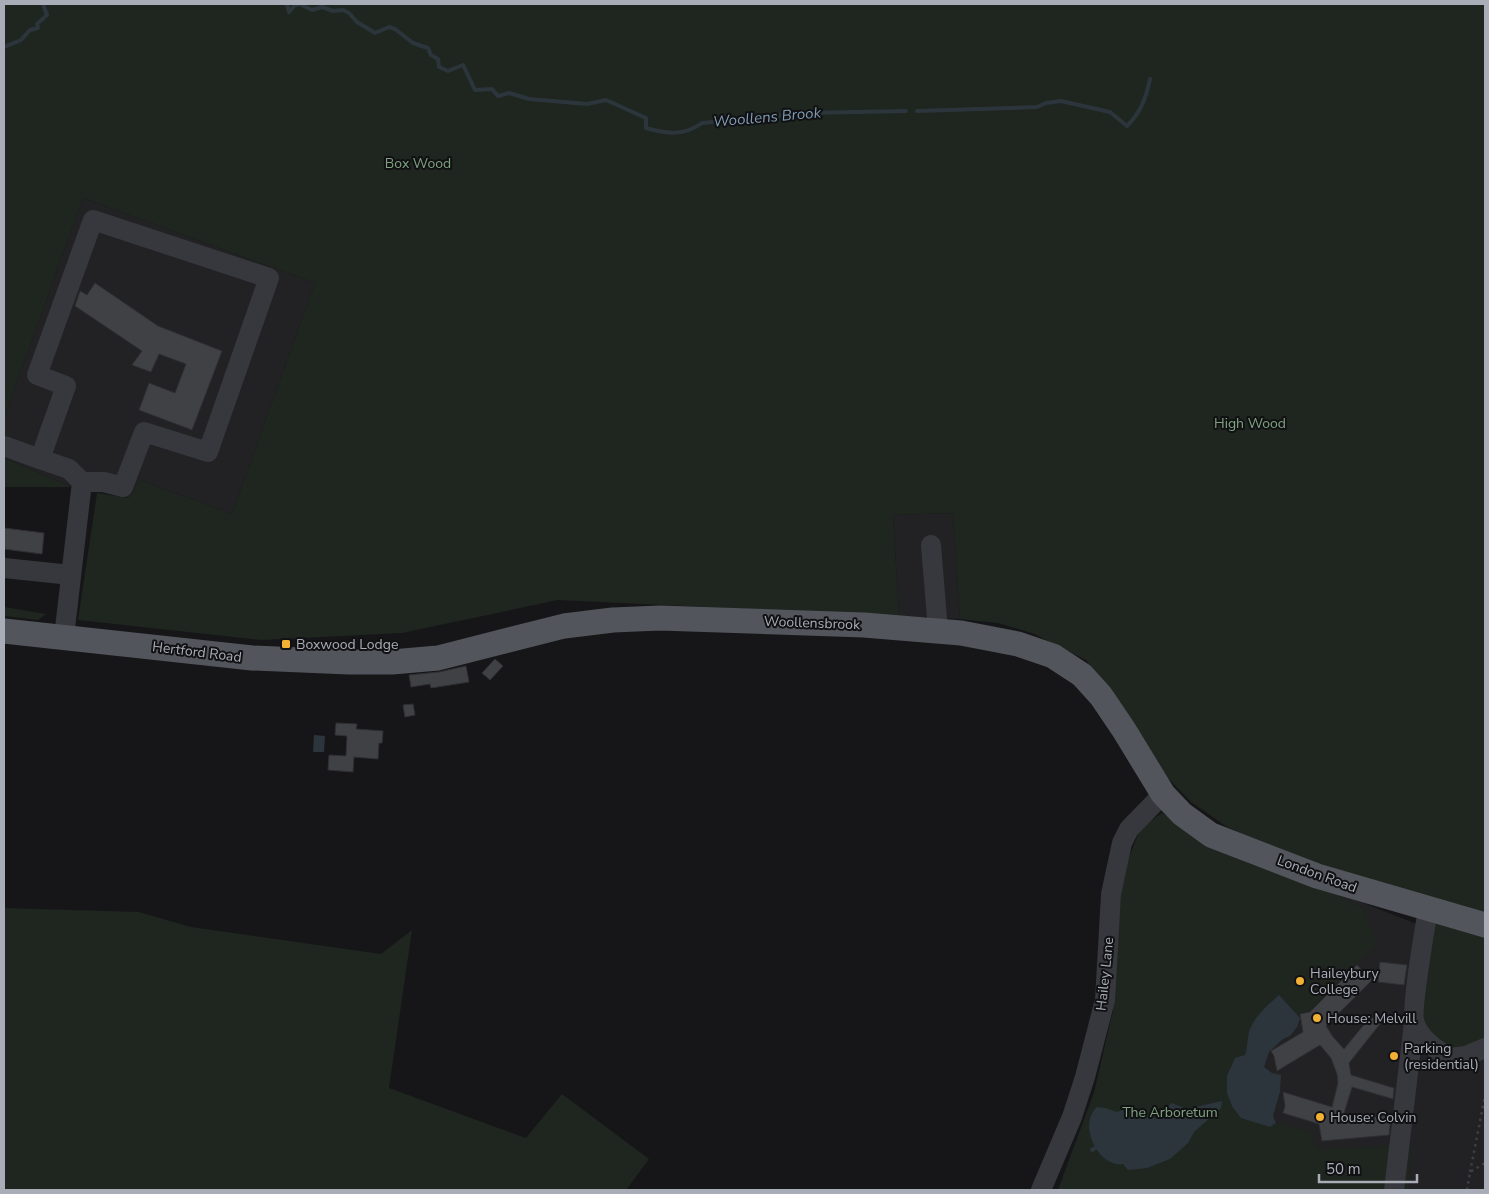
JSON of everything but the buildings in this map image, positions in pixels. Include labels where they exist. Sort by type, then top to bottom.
[{"type":"main road","name":"Woollensbrook","points":[[392,662],[438,658],[564,626],[613,620],[660,618],[864,625],[938,631],[1018,644],[1053,656],[1082,675],[1101,696],[1120,723],[1163,794]]},
{"type":"main road","name":"Hertford Road","points":[[4,631],[252,658],[392,662]]},
{"type":"main road","name":"London Road","points":[[1163,794],[1182,814],[1211,836],[1317,876],[1485,925]]},
{"type":"street","points":[[4,446],[40,459],[69,469],[82,482],[104,482],[123,487],[144,432],[208,452],[269,278],[93,220],[36,375],[66,386],[40,459]]},
{"type":"street","points":[[64,637],[82,482]]},
{"type":"street","points":[[931,545],[938,631]]},
{"type":"street","points":[[4,568],[71,575]]},
{"type":"street","name":"Hailey Lane","points":[[1042,1190],[1072,1117],[1085,1077],[1105,1000],[1111,894],[1122,842],[1133,824],[1163,794]]},
{"type":"street","points":[[1394,1190],[1414,1023],[1414,1006],[1428,909]]},
{"type":"street","points":[[1414,1023],[1426,1043],[1450,1058],[1466,1056],[1485,1048]]},
{"type":"path","points":[[1467,1190],[1485,1096]]},
{"type":"path","points":[[1470,1172],[1485,1163]]},
{"type":"shaded area","points":[[83,198],[315,283],[232,514],[140,480],[130,498],[72,487],[4,458],[4,418]]},
{"type":"shaded area","points":[[953,513],[960,619],[899,616],[893,515]]},
{"type":"shaded area","points":[[314,735],[325,736],[324,752],[313,752]]},
{"type":"shaded area","name":"Haileybury College","points":[[1162,813],[1202,840],[1251,864],[1320,886],[1485,951],[1485,1190],[1058,1190],[1094,1093],[1113,1011],[1117,941]]},
{"type":"shaded area","points":[[1279,995],[1300,1018],[1297,1027],[1290,1036],[1283,1039],[1269,1052],[1264,1067],[1272,1073],[1281,1075],[1280,1092],[1273,1116],[1276,1123],[1270,1127],[1241,1118],[1232,1106],[1227,1093],[1227,1076],[1235,1058],[1245,1055],[1249,1032],[1254,1021]]},
{"type":"shaded area","points":[[1222,1101],[1221,1108],[1194,1132],[1188,1143],[1170,1159],[1147,1168],[1128,1170],[1123,1164],[1114,1163],[1106,1159],[1099,1152],[1090,1134],[1089,1124],[1091,1115],[1097,1107],[1117,1112],[1134,1109],[1157,1119],[1165,1108],[1172,1103],[1186,1109]]},
{"type":"green space","points":[[4,4],[1485,4],[1485,918],[1286,854],[1227,827],[1191,802],[1162,772],[1139,733],[1086,660],[1032,633],[998,623],[960,619],[953,513],[893,515],[899,616],[558,600],[402,633],[261,640],[78,620],[97,493],[129,498],[140,480],[232,514],[315,283],[83,198],[4,418]]},
{"type":"green space","points":[[4,458],[72,487],[4,487]]},
{"type":"green space","points":[[4,607],[46,614],[38,620],[4,616]]},
{"type":"green space","name":"Haileybury College","points":[[1162,813],[1202,840],[1250,864],[1320,886],[1363,909],[1377,944],[1309,1011],[1299,1013],[1299,1021],[1294,1032],[1273,1047],[1268,1054],[1264,1067],[1272,1073],[1281,1075],[1280,1092],[1273,1116],[1276,1123],[1312,1132],[1316,1149],[1411,1145],[1408,1190],[1058,1190],[1094,1093],[1113,1011],[1122,875],[1141,827]]},
{"type":"green space","points":[[4,908],[139,912],[191,927],[381,954],[412,930],[389,1088],[526,1138],[562,1094],[649,1159],[626,1190],[4,1190]]},
{"type":"green space","points":[[1433,921],[1485,936],[1485,1040],[1465,1050],[1441,1046],[1421,1018]]},
{"type":"waterway","name":"Woollens Brook","points":[[4,47],[21,40],[30,30],[38,28],[37,24],[47,15],[43,4]]},
{"type":"waterway","name":"Woollens Brook","points":[[287,4],[289,12],[295,5],[300,4],[312,10],[322,7],[333,11],[343,10],[349,13],[357,22],[375,33],[389,27],[395,29],[413,43],[428,48],[431,55],[438,59],[439,67],[448,71],[463,65],[475,90],[492,89],[498,96],[509,93],[529,99],[587,104],[606,100],[646,118],[646,128],[661,132],[682,132],[702,123],[804,113],[906,111]]},
{"type":"waterway","name":"Woollens Brook","points":[[917,111],[1037,107],[1046,103],[1061,101],[1110,112],[1127,126],[1142,104],[1150,79]]},
{"type":"waterway","points":[[1092,1150],[1100,1145]]},
{"type":"place","name":"Boxwood Lodge","points":[[286,644]]},
{"type":"place","name":"Haileybury College","points":[[1300,981]]},
{"type":"place","name":"House: Melvill","points":[[1317,1018]]},
{"type":"place","name":"Parking (residential)","points":[[1394,1056]]},
{"type":"place","name":"House: Colvin","points":[[1320,1117]]},
{"type":"park label","name":"Box Wood","points":[[418,163]]},
{"type":"park label","name":"High Wood","points":[[1250,423]]},
{"type":"park label","name":"The Arboretum","points":[[1170,1112]]}]
